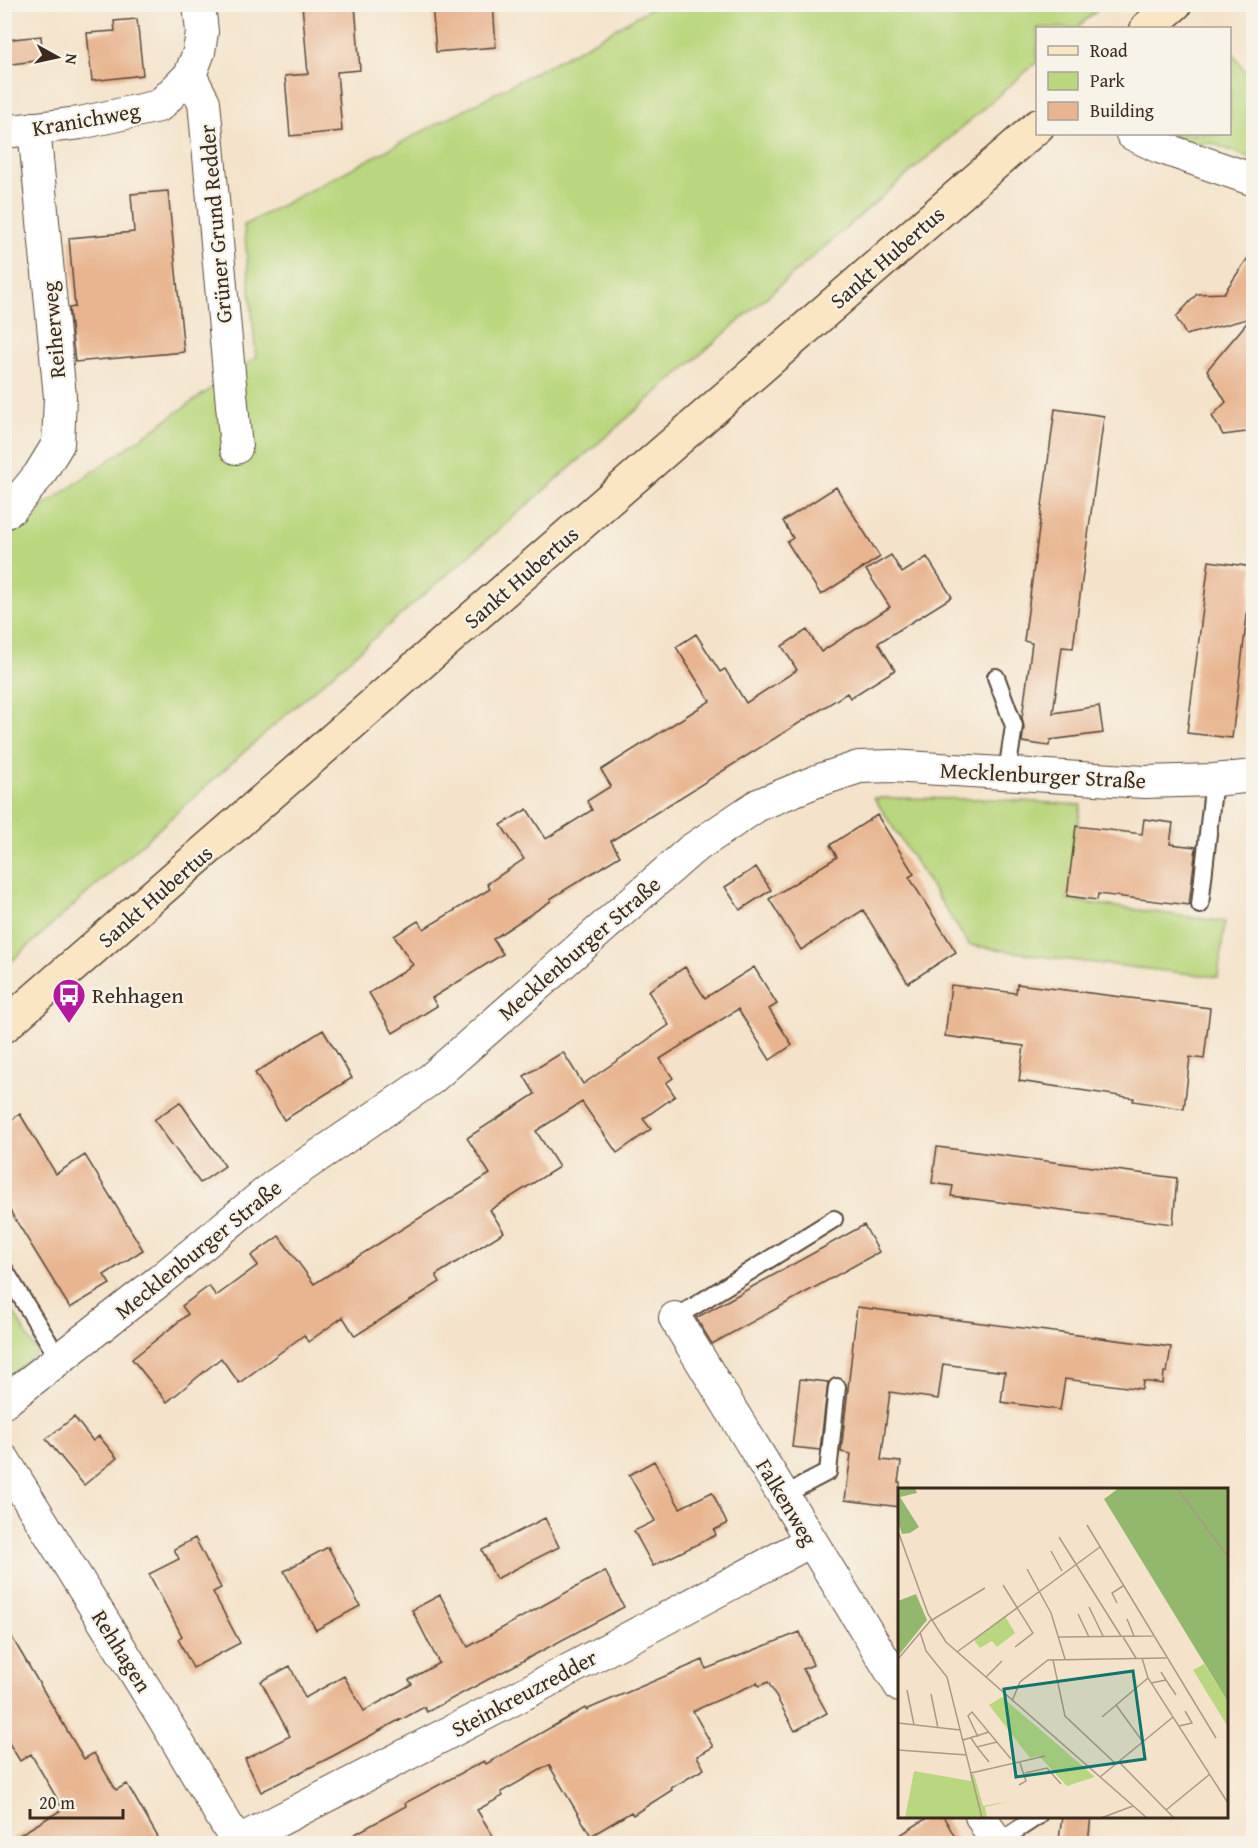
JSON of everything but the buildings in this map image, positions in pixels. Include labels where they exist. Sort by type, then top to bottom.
[{"type":"main road","points":[[1148,27],[1175,4]]},
{"type":"main road","name":"Sankt Hubertus","points":[[4,1026],[1036,128]]},
{"type":"street","points":[[190,75],[199,52],[201,32],[199,4]]},
{"type":"street","name":"Kranichweg","points":[[19,130],[80,123],[159,106],[190,75]]},
{"type":"street","name":"Grüner Grund Redder","points":[[190,75],[204,102],[236,448]]},
{"type":"street","name":"Reiherweg","points":[[4,513],[12,508],[39,475],[58,444],[60,397],[19,130]]},
{"type":"street","points":[[1134,135],[1159,147],[1254,180]]},
{"type":"street","name":"Mecklenburger Straße","points":[[4,1402],[159,1281],[274,1186],[431,1079],[691,850],[758,805],[859,767],[892,766],[1007,772],[1144,782],[1214,780],[1254,776]]},
{"type":"street","name":"Falkenweg","points":[[675,1318],[810,1541],[898,1680]]},
{"type":"street","name":"Rehhagen","points":[[6,1467],[238,1843]]},
{"type":"street","name":"Steinkreuzredder","points":[[238,1843],[810,1541]]},
{"type":"street","points":[[982,1818],[997,1843]]},
{"type":"lane","points":[[996,677],[1014,726],[1007,772]]},
{"type":"lane","points":[[1200,905],[1214,780]]},
{"type":"lane","points":[[675,1318],[834,1219]]},
{"type":"lane","points":[[4,1269],[59,1359]]},
{"type":"lane","points":[[784,1495],[828,1472],[837,1387]]},
{"type":"lane","points":[[997,1843],[1035,1818]]},
{"type":"green space","points":[[656,5],[1104,5],[1077,27],[1036,27],[1036,63],[282,718],[5,967],[4,534],[256,357],[244,225],[589,44]]},
{"type":"green space","points":[[1231,50],[1253,84],[1253,159],[1212,143],[1189,145],[1170,135],[1231,135]]},
{"type":"green space","points":[[874,798],[990,799],[1081,805],[1067,900],[1225,922],[1218,977],[1060,959],[969,945]]},
{"type":"green space","points":[[5,1297],[37,1353],[4,1380]]},
{"type":"place","name":"Rehhagen","points":[[69,1024]]}]
